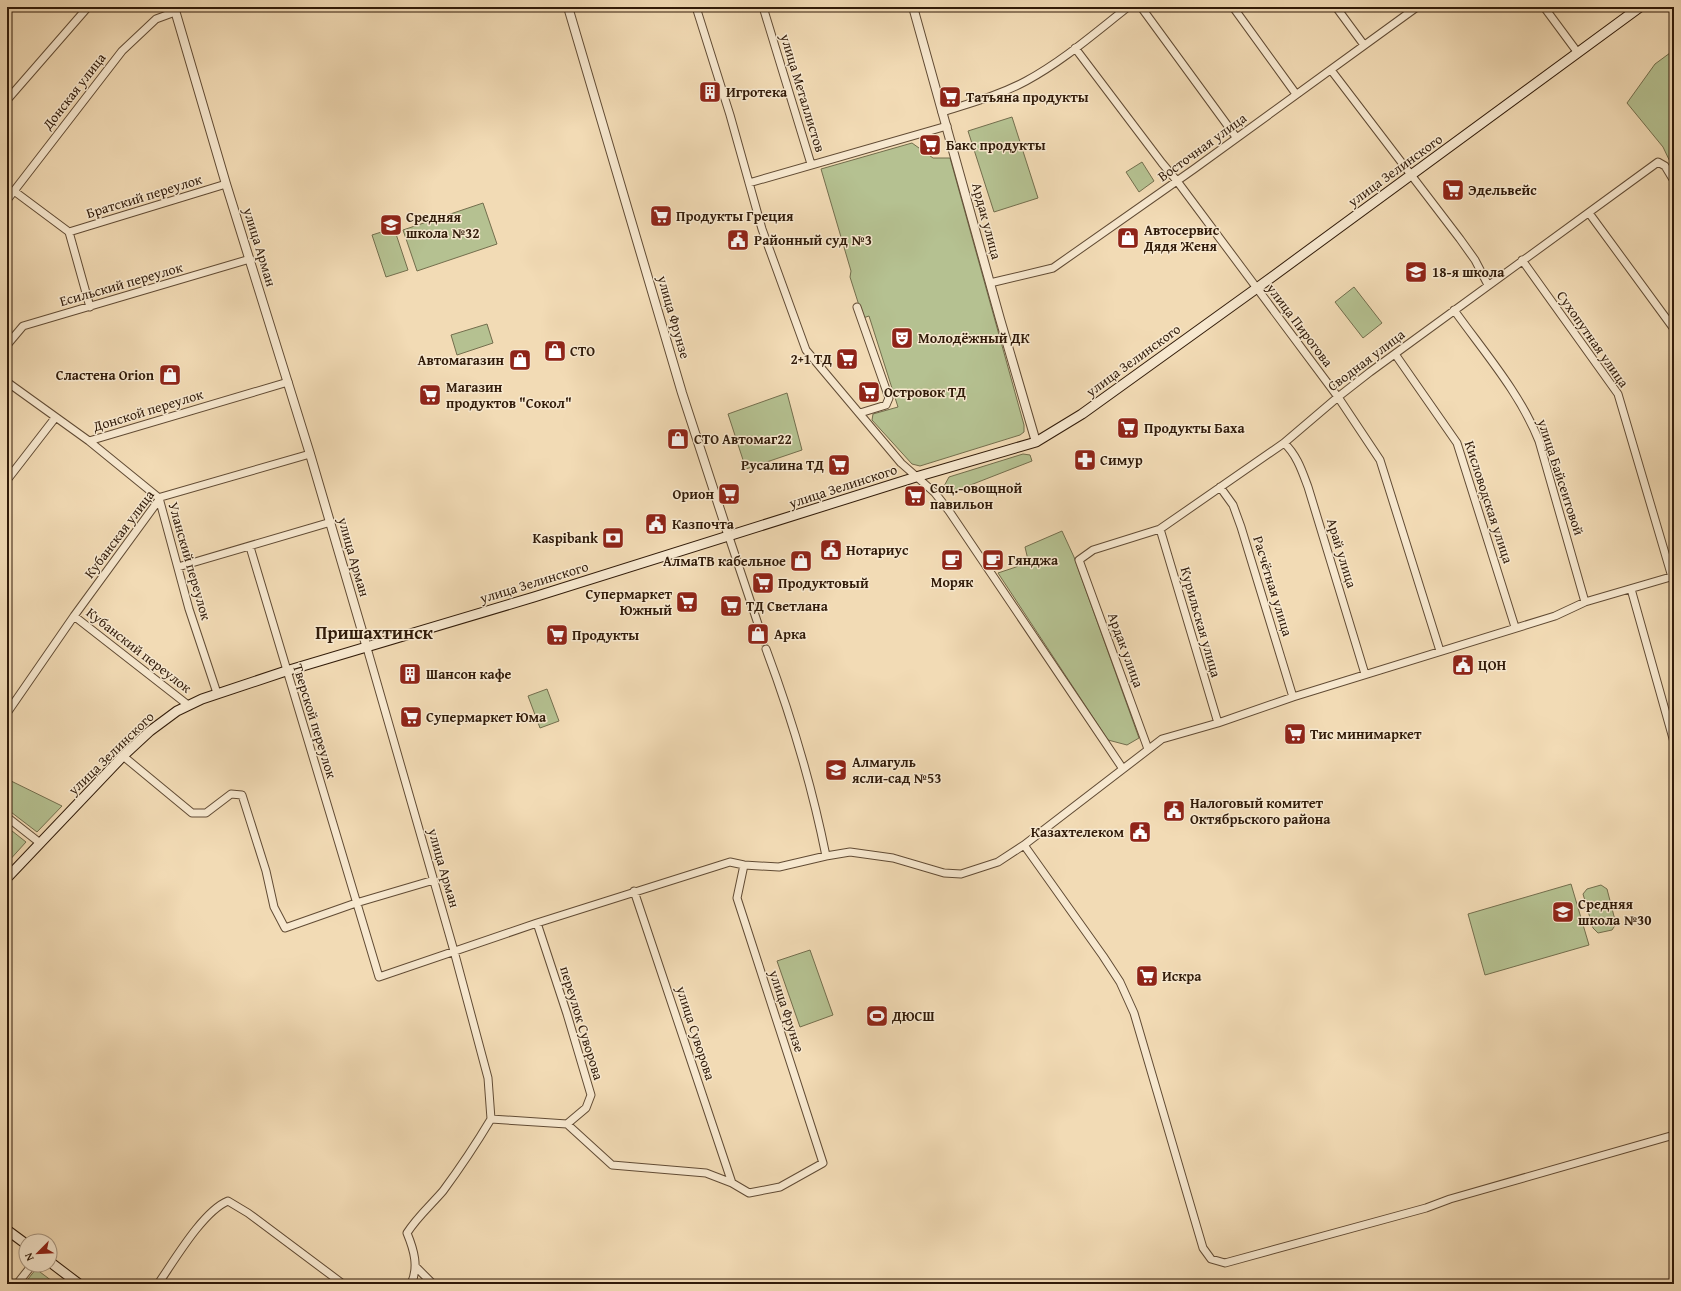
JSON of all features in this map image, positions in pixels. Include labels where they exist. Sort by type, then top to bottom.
[{"type":"main road","name":"улица Зелинского","points":[[7,878],[123,756],[167,718],[188,705],[217,693],[286,671],[367,648],[729,537],[916,477],[1036,442],[1082,414],[1257,288],[1640,7]]},
{"type":"main road","points":[[7,1230],[18,1238]]},
{"type":"main road","points":[[58,1268],[79,1284]]},
{"type":"street","points":[[7,100],[88,7]]},
{"type":"street","name":"улица Фрунзе","points":[[568,7],[682,394],[761,633]]},
{"type":"street","points":[[696,7],[750,183],[762,229],[806,350],[901,463],[935,493],[949,511],[1123,769]]},
{"type":"street","name":"улица Металлистов","points":[[763,7],[811,164]]},
{"type":"street","name":"Ардак улица","points":[[913,7],[1036,442]]},
{"type":"street","points":[[942,112],[987,98],[1027,80],[1075,48],[1128,7]]},
{"type":"street","points":[[1141,7],[1236,137]]},
{"type":"street","points":[[1233,7],[1296,94]]},
{"type":"street","points":[[1336,7],[1364,45]]},
{"type":"street","name":"Восточная улица","points":[[990,283],[1053,268],[1178,181],[1236,137],[1417,7]]},
{"type":"street","points":[[1544,7],[1578,53]]},
{"type":"street","name":"улица Арман","points":[[174,10],[226,184],[310,454],[434,880],[488,1078],[491,1118]]},
{"type":"street","name":"Донская улица","points":[[7,200],[122,51],[156,19],[174,10]]},
{"type":"street","name":"улица Пирогова","points":[[1075,48],[1162,163],[1178,181],[1338,396],[1380,460],[1440,651]]},
{"type":"street","points":[[1331,70],[1475,260],[1488,285]]},
{"type":"street","points":[[750,183],[811,164],[947,126]]},
{"type":"street","name":"Сводная улица","points":[[1079,560],[1093,550],[1160,529],[1197,505],[1220,487],[1284,444],[1338,396],[1658,162],[1665,166],[1674,181]]},
{"type":"street","name":"Братский переулок","points":[[69,232],[226,184]]},
{"type":"street","points":[[14,190],[69,232],[90,307]]},
{"type":"street","points":[[1589,213],[1674,329]]},
{"type":"street","name":"Есильский переулок","points":[[7,344],[23,326],[250,259]]},
{"type":"street","name":"Сухопутная улица","points":[[1522,260],[1618,394],[1673,576]]},
{"type":"street","points":[[857,306],[889,398],[886,405],[860,413]]},
{"type":"street","name":"улица Байсеитовой","points":[[1454,310],[1518,400],[1531,421],[1539,441],[1585,602]]},
{"type":"street","name":"Кисловодская улица","points":[[1395,354],[1457,443],[1515,627]]},
{"type":"street","name":"Донской переулок","points":[[7,382],[89,441],[288,382]]},
{"type":"street","points":[[7,480],[55,418]]},
{"type":"street","name":"Уланский переулок","points":[[89,441],[159,498],[189,609],[217,693]]},
{"type":"street","name":"Арай улица","points":[[1284,444],[1291,450],[1298,462],[1308,487],[1364,674]]},
{"type":"street","name":"Кубанская улица","points":[[7,713],[74,616],[159,498],[166,494],[310,454]]},
{"type":"street","name":"Расчётная улица","points":[[1220,487],[1233,505],[1241,527],[1293,696]]},
{"type":"street","points":[[178,567],[250,547],[330,522]]},
{"type":"street","name":"Курильская улица","points":[[1160,529],[1218,723]]},
{"type":"street","name":"Тверской переулок","points":[[250,547],[379,977],[454,951]]},
{"type":"street","name":"Ардак улица","points":[[1079,560],[1148,750]]},
{"type":"street","points":[[454,951],[634,891],[730,862],[744,865],[779,867],[850,852],[893,858],[944,873],[961,874],[998,862],[1024,845],[1162,739],[1218,723],[1293,696],[1515,627],[1556,616],[1585,602],[1673,576]]},
{"type":"street","points":[[1631,589],[1674,742]]},
{"type":"street","name":"Кубанский переулок","points":[[74,616],[188,705]]},
{"type":"street","points":[[766,649],[782,694],[818,818],[826,856]]},
{"type":"street","points":[[123,756],[192,813],[206,813],[230,794],[242,795],[266,871],[274,907],[285,928],[356,903],[434,880]]},
{"type":"street","points":[[7,817],[40,843]]},
{"type":"street","points":[[1024,845],[1120,982],[1134,1013],[1203,1248],[1211,1259],[1225,1262],[1334,1231],[1426,1208],[1450,1199],[1674,1135]]},
{"type":"street","name":"улица Фрунзе","points":[[732,1183],[749,1193],[780,1187],[822,1163],[737,898],[744,865]]},
{"type":"street","name":"улица Суворова","points":[[634,891],[732,1183]]},
{"type":"street","name":"переулок Суворова","points":[[537,923],[567,1014],[591,1096],[586,1108],[567,1124]]},
{"type":"street","points":[[411,1284],[416,1267],[412,1246],[407,1233],[415,1219],[442,1191],[477,1142],[491,1118],[567,1124],[612,1165],[706,1173],[732,1183]]},
{"type":"street","points":[[158,1284],[207,1216],[220,1204],[228,1201],[236,1204],[343,1284]]},
{"type":"street","points":[[416,1267],[433,1284]]},
{"type":"street","points":[[17,1284],[26,1273]]},
{"type":"green space","points":[[1674,50],[1674,170],[1663,147],[1627,103],[1655,64]]},
{"type":"green space","points":[[1012,117],[1038,198],[994,212],[968,131]]},
{"type":"green space","points":[[912,143],[933,158],[950,158],[1024,425],[1024,432],[1020,435],[920,466],[912,464],[872,420],[873,414],[898,407],[869,316],[863,318],[850,277],[851,271],[821,169]]},
{"type":"green space","points":[[1142,162],[1154,181],[1139,192],[1126,172]]},
{"type":"green space","points":[[483,203],[497,244],[417,271],[403,230]]},
{"type":"green space","points":[[394,228],[408,270],[386,277],[372,235]]},
{"type":"green space","points":[[1354,287],[1382,323],[1363,338],[1335,302]]},
{"type":"green space","points":[[487,324],[493,343],[457,355],[451,335]]},
{"type":"green space","points":[[787,393],[802,450],[746,469],[728,414]]},
{"type":"green space","points":[[1023,454],[1030,455],[1032,461],[950,493],[945,492],[943,488],[949,477]]},
{"type":"green space","points":[[1062,531],[1074,557],[1139,738],[1127,745],[1108,740],[998,573],[1016,567],[1028,560],[1025,547]]},
{"type":"green space","points":[[547,689],[559,721],[540,728],[528,696]]},
{"type":"green space","points":[[7,779],[62,806],[37,832],[7,809]]},
{"type":"green space","points":[[7,827],[26,842],[7,863]]},
{"type":"green space","points":[[1571,884],[1589,945],[1485,975],[1468,914]]},
{"type":"green space","points":[[1601,885],[1607,889],[1616,924],[1612,930],[1598,933],[1593,928],[1583,894],[1587,889]]},
{"type":"green space","points":[[810,950],[833,1015],[800,1027],[777,961]]},
{"type":"green space","points":[[33,1273],[41,1273],[56,1284],[24,1284]]},
{"type":"tunnel","points":[[761,633],[766,649]]},
{"type":"place","name":"Игротека","points":[[710,92]]},
{"type":"place","name":"Татьяна продукты","points":[[950,97]]},
{"type":"place","name":"Бакс продукты","points":[[930,145]]},
{"type":"place","name":"Эдельвейс","points":[[1453,190]]},
{"type":"place","name":"Продукты Греция","points":[[661,216]]},
{"type":"place","name":"Средняя школа №32","points":[[391,225]]},
{"type":"place","name":"Автосервис Дядя Женя","points":[[1128,238]]},
{"type":"place","name":"Районный суд №3","points":[[738,240]]},
{"type":"place","name":"18-я школа","points":[[1416,272]]},
{"type":"place","name":"Молодёжный ДК","points":[[902,338]]},
{"type":"place","name":"СТО","points":[[555,351]]},
{"type":"place","name":"2+1 ТД","points":[[847,359]]},
{"type":"place","name":"Автомагазин","points":[[520,360]]},
{"type":"place","name":"Сластена Orion","points":[[170,375]]},
{"type":"place","name":"Островок ТД","points":[[869,392]]},
{"type":"place","name":"Магазин продуктов \"Сокол\"","points":[[430,395]]},
{"type":"place","name":"Продукты Баха","points":[[1128,428]]},
{"type":"place","name":"СТО Автомаг22","points":[[678,439]]},
{"type":"place","name":"Симур","points":[[1085,460]]},
{"type":"place","name":"Русалина ТД","points":[[839,465]]},
{"type":"place","name":"Орион","points":[[729,494]]},
{"type":"place","name":"Соц.-овощной павильон","points":[[915,496]]},
{"type":"place","name":"Казпочта","points":[[656,524]]},
{"type":"place","name":"Kaspibank","points":[[613,538]]},
{"type":"place","name":"Нотариус","points":[[831,550]]},
{"type":"place","name":"Моряк","points":[[952,560]]},
{"type":"place","name":"Гянджа","points":[[993,560]]},
{"type":"place","name":"АлмаТВ кабельное","points":[[801,561]]},
{"type":"place","name":"Продуктовый","points":[[763,583]]},
{"type":"place","name":"Супермаркет Южный","points":[[687,602]]},
{"type":"place","name":"ТД Светлана","points":[[731,606]]},
{"type":"place","name":"Арка","points":[[758,634]]},
{"type":"place","name":"Продукты","points":[[557,635]]},
{"type":"place","name":"ЦОН","points":[[1463,665]]},
{"type":"place","name":"Шансон кафе","points":[[410,674]]},
{"type":"place","name":"Супермаркет Юма","points":[[411,717]]},
{"type":"place","name":"Тис минимаркет","points":[[1295,734]]},
{"type":"place","name":"Алмагуль ясли-сад №53","points":[[836,770]]},
{"type":"place","name":"Налоговый комитет Октябрьского района","points":[[1174,811]]},
{"type":"place","name":"Казахтелеком","points":[[1140,832]]},
{"type":"place","name":"Средняя школа №30","points":[[1563,912]]},
{"type":"place","name":"Искра","points":[[1147,976]]},
{"type":"place","name":"ДЮСШ","points":[[877,1016]]},
{"type":"district","name":"Пришахтинск","points":[[374,633]]}]
